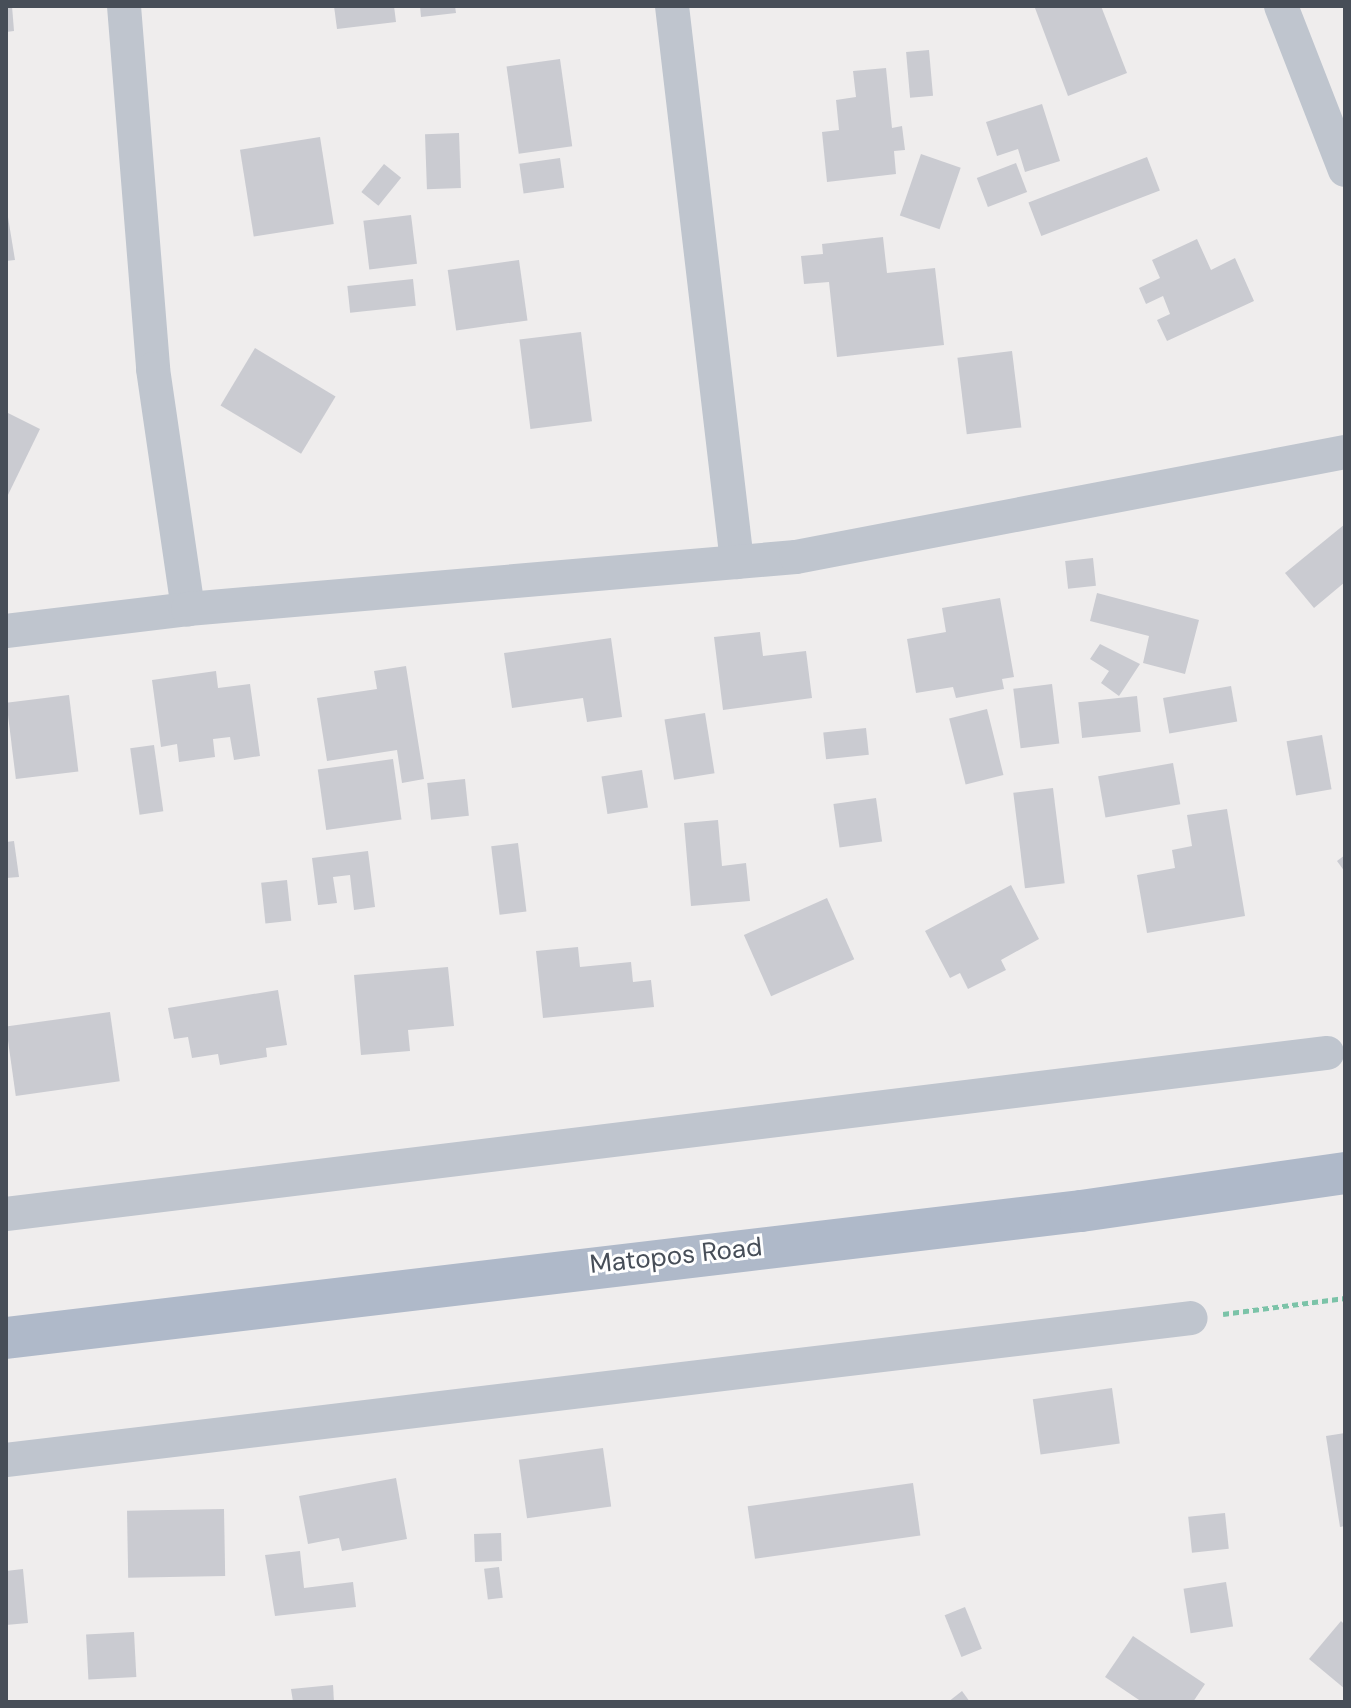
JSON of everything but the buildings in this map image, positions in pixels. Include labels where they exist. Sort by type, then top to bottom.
[{"type":"main road","name":"Matopos Road","points":[[6,1338],[1338,1178]]},
{"type":"street","points":[[124,6],[153,369],[188,609]]},
{"type":"street","points":[[672,6],[737,562]]},
{"type":"street","points":[[1281,6],[1345,170]]},
{"type":"street","points":[[6,631],[188,609],[810,555],[1345,452]]},
{"type":"street","points":[[6,1214],[1327,1053]]},
{"type":"street","points":[[6,1460],[1191,1318]]},
{"type":"path","points":[[1191,1318],[1345,1298]]}]
